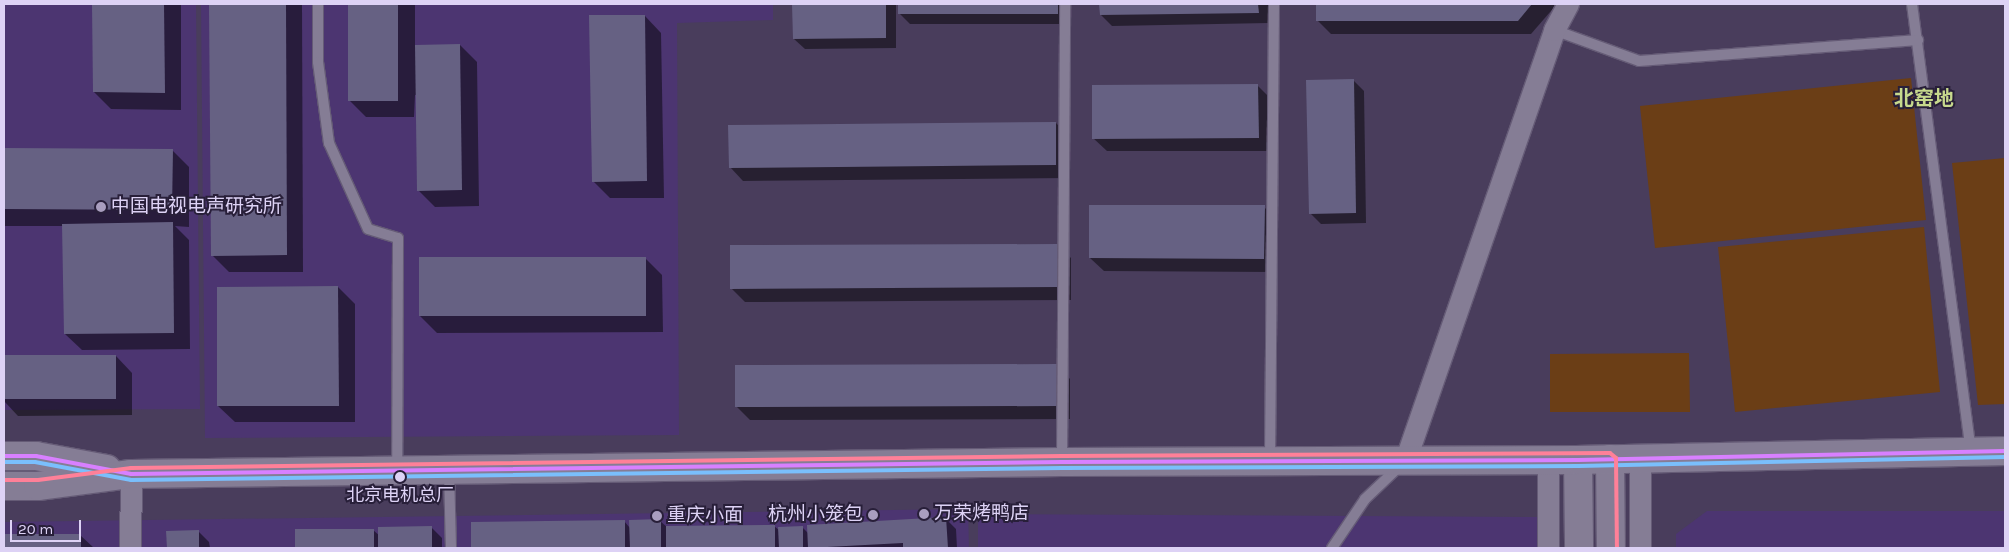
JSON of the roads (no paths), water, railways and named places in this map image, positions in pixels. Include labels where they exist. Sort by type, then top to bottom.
[{"type":"street","points":[[1405,461],[1554,30],[1568,4]]},
{"type":"street","points":[[4,486],[38,486],[131,474],[1062,462],[1578,460],[2005,452]]},
{"type":"street","points":[[4,456],[36,456],[131,474]]},
{"type":"street","points":[[1640,458],[1640,548]]},
{"type":"street","points":[[1610,459],[1611,548]]},
{"type":"street","points":[[1548,460],[1548,548]]},
{"type":"street","points":[[1578,460],[1579,548]]},
{"type":"street","points":[[130,548],[131,474]]},
{"type":"lane","points":[[318,4],[318,62],[329,143],[368,229],[398,238],[397,471]]},
{"type":"lane","points":[[1062,462],[1065,4]]},
{"type":"lane","points":[[1270,462],[1274,4]]},
{"type":"lane","points":[[1912,4],[1971,452]]},
{"type":"lane","points":[[1554,30],[1639,62],[1918,40]]},
{"type":"lane","points":[[1332,548],[1365,499],[1405,461]]},
{"type":"lane","points":[[449,471],[451,548]]},
{"type":"place","name":"中国电视电声研究所","points":[[101,207]]},
{"type":"place","name":"北京电机总厂","points":[[400,477]]},
{"type":"place","name":"万荣烤鸭店","points":[[924,514]]},
{"type":"place","name":"杭州小笼包","points":[[873,515]]},
{"type":"place","name":"重庆小面","points":[[657,516]]},
{"type":"district","name":"北窑地","points":[[1924,98]]}]
